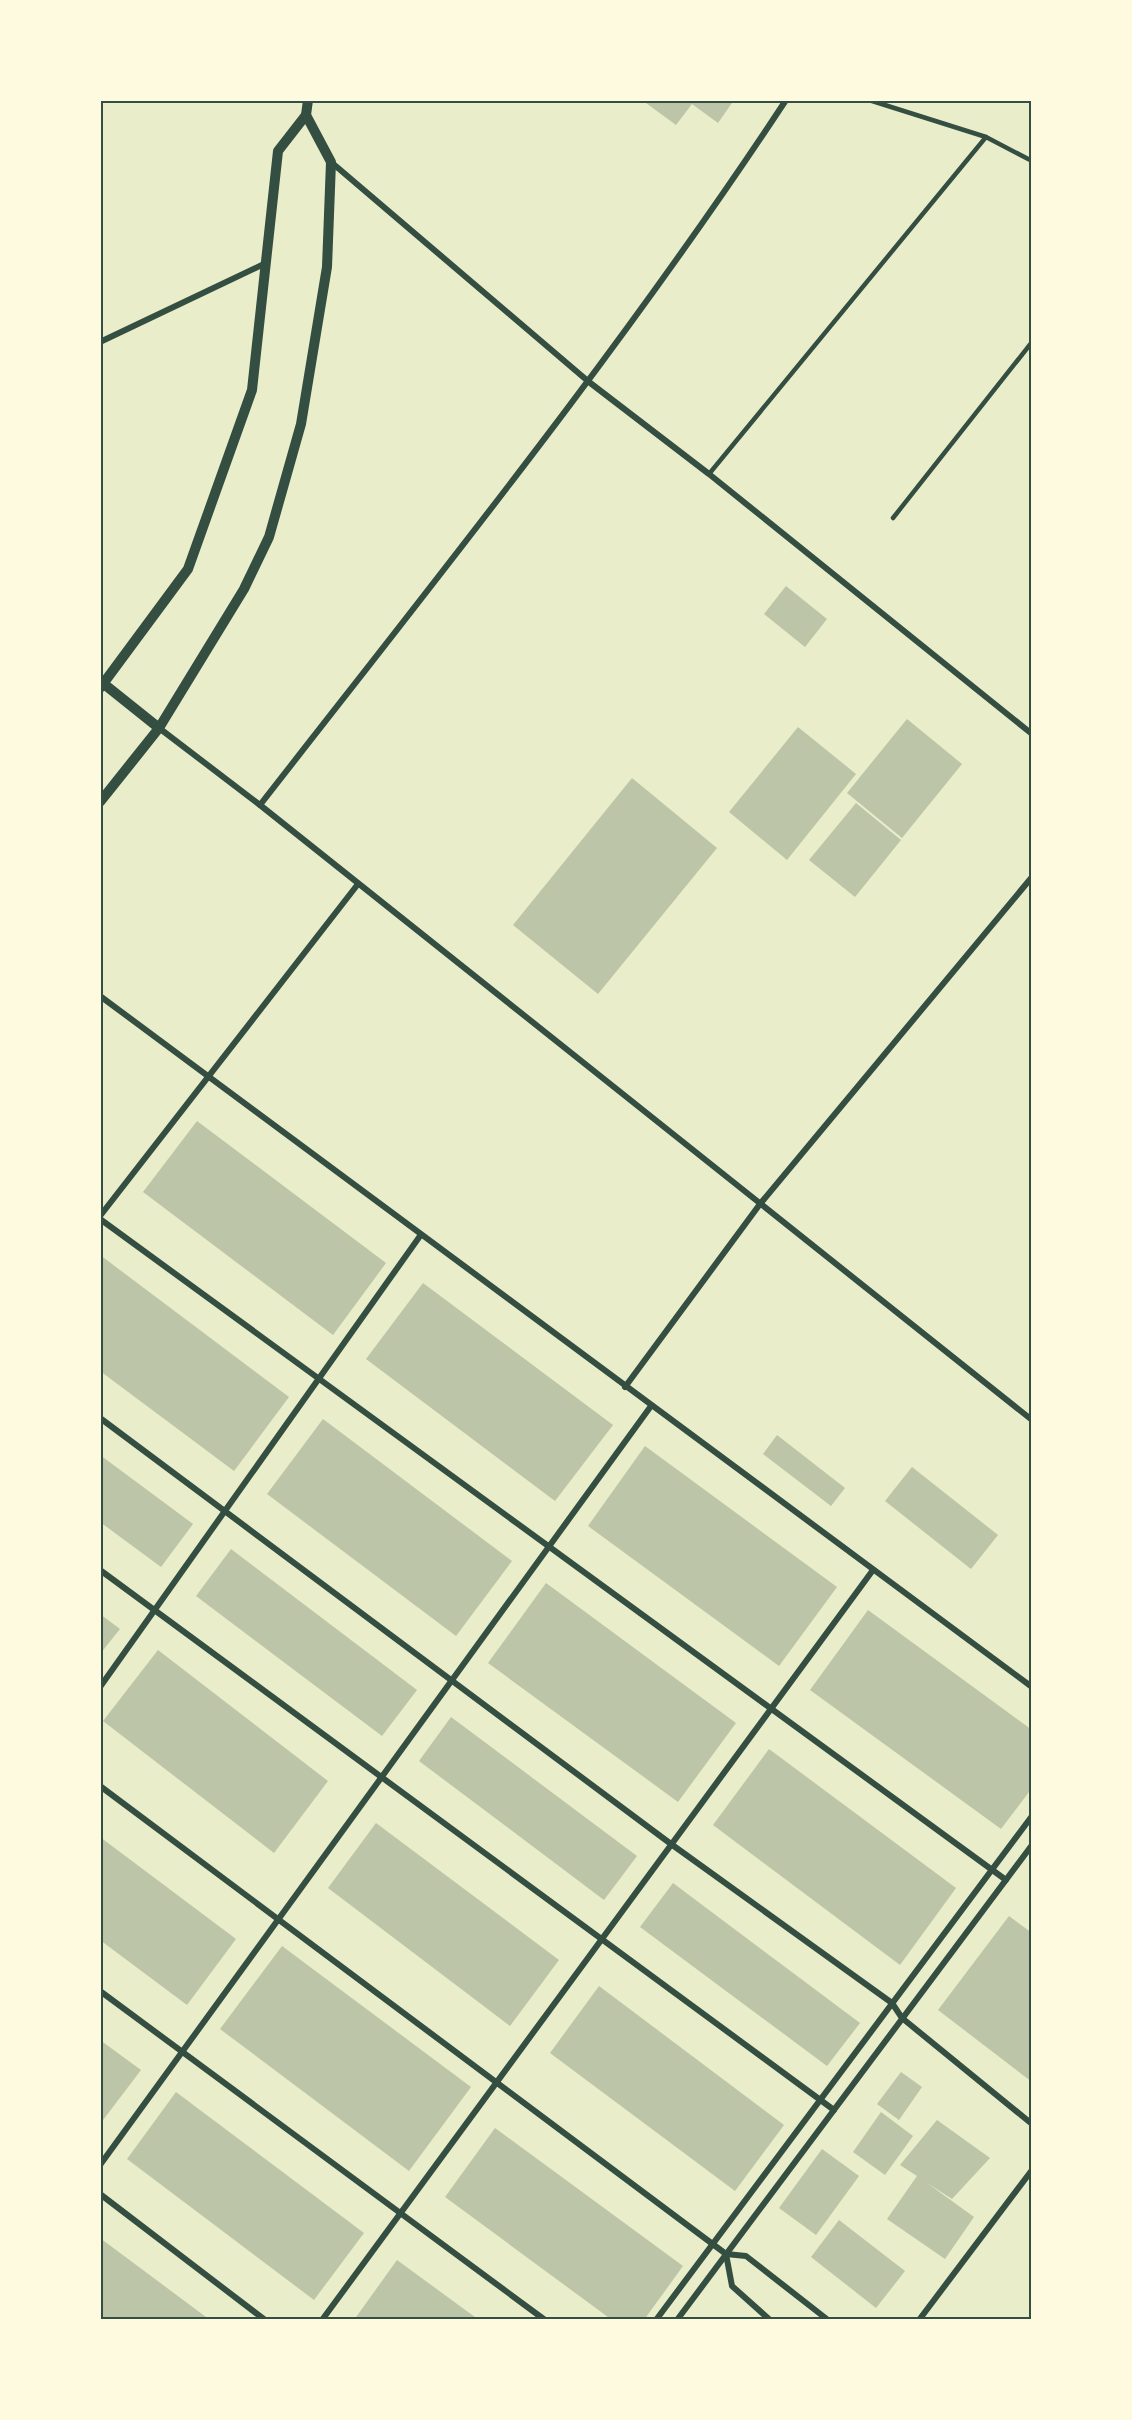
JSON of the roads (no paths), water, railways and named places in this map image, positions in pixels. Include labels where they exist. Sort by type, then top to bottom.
[{"type":"street","points":[[308,100],[306,115],[278,151],[252,390],[188,569],[102,686],[260,805],[1032,1420]]},
{"type":"street","points":[[260,805],[589,382],[737,175],[786,100]]},
{"type":"street","points":[[306,115],[331,162],[589,382],[709,474],[1032,734]]},
{"type":"street","points":[[100,802],[159,728],[244,589],[269,537],[303,413],[327,267],[331,162]]},
{"type":"street","points":[[100,342],[267,263]]},
{"type":"street","points":[[625,1387],[760,1204],[1032,877]]},
{"type":"street","points":[[358,884],[100,1218],[770,1710],[1006,1880]]},
{"type":"street","points":[[100,996],[420,1236],[1032,1687]]},
{"type":"street","points":[[100,1687],[420,1236]]},
{"type":"street","points":[[100,2165],[651,1406]]},
{"type":"street","points":[[100,1418],[453,1679],[671,1844],[892,2003],[902,2018],[1032,2124]]},
{"type":"street","points":[[100,1570],[821,2098],[834,2110]]},
{"type":"street","points":[[322,2319],[873,1570]]},
{"type":"street","points":[[100,1786],[726,2254],[746,2256],[828,2319]]},
{"type":"street","points":[[656,2319],[1032,1816]]},
{"type":"street","points":[[677,2319],[1032,1845]]},
{"type":"street","points":[[100,1991],[399,2214],[545,2319]]},
{"type":"street","points":[[919,2319],[1032,2170]]},
{"type":"street","points":[[100,2194],[265,2319]]},
{"type":"street","points":[[726,2254],[732,2286],[770,2319]]},
{"type":"lane","points":[[869,100],[986,137],[1032,160]]},
{"type":"lane","points":[[709,474],[986,137]]},
{"type":"lane","points":[[893,518],[1032,342]]}]
